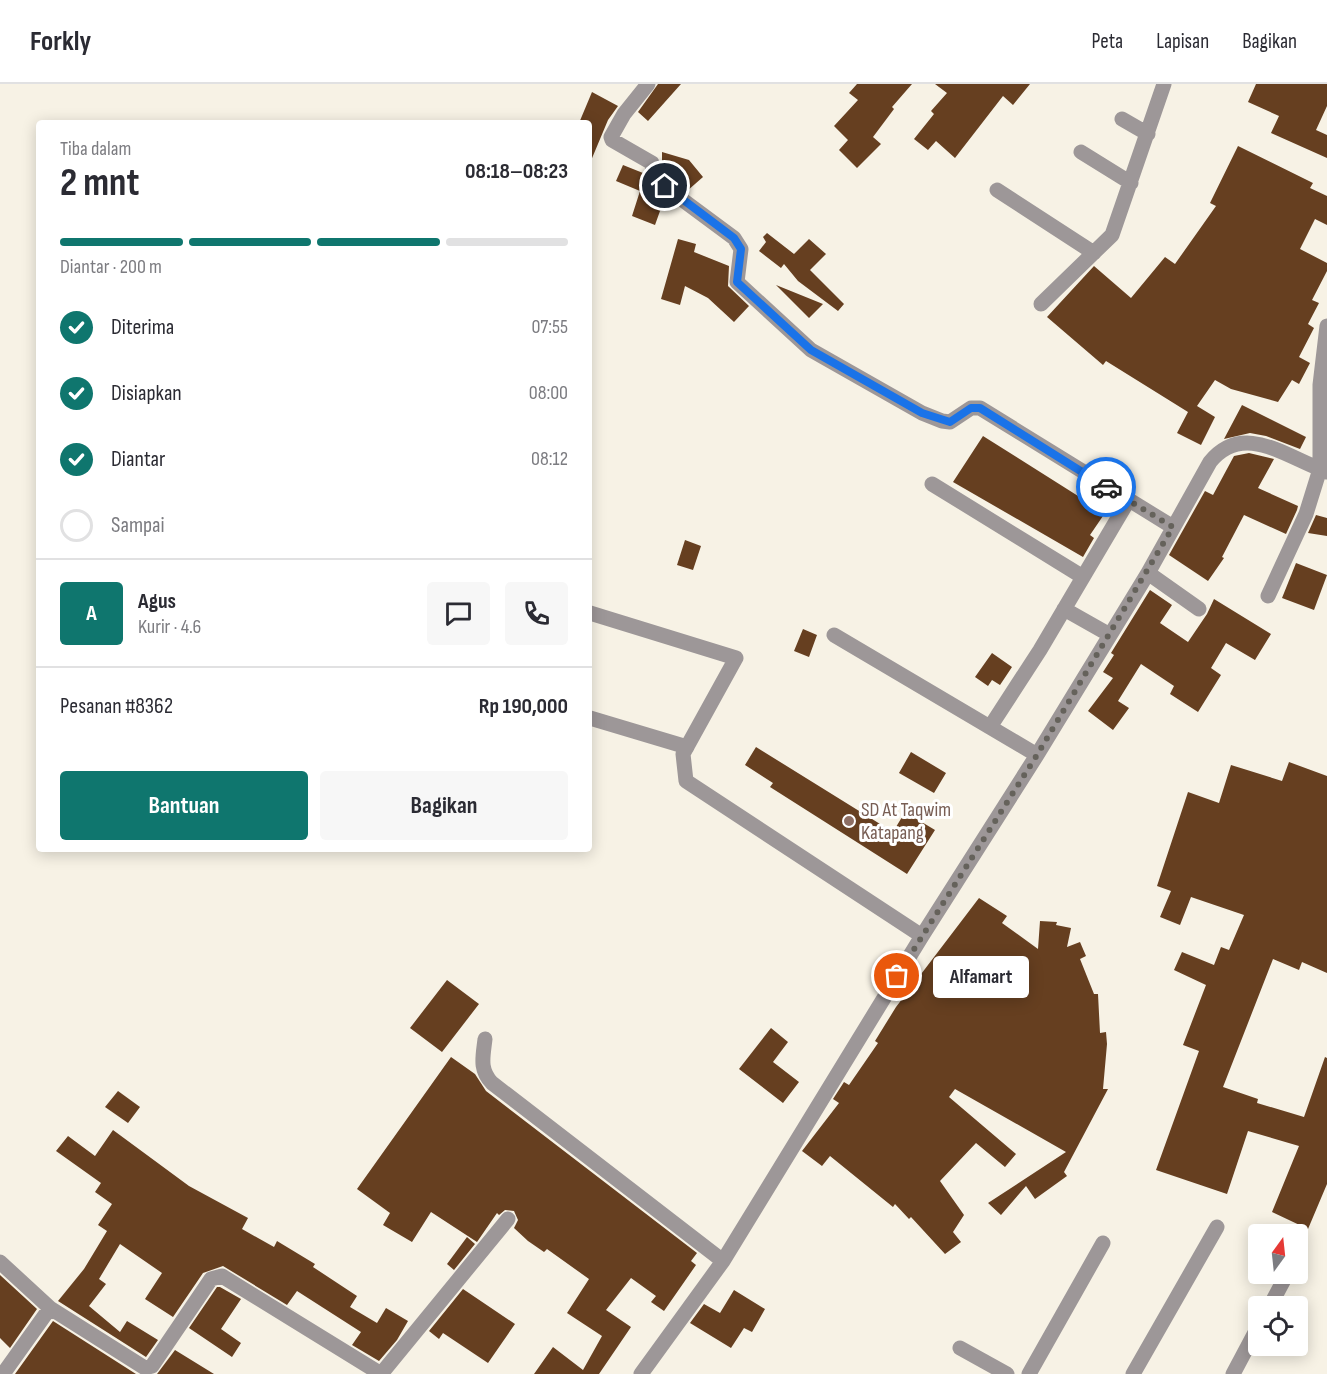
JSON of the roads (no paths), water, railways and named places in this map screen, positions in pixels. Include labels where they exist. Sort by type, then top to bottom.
[{"type":"street","points":[[648,84],[624,114],[611,137],[612,140],[652,163],[653,174],[665,186],[734,238],[741,249],[737,282],[796,338],[811,350],[922,413],[942,421],[950,422],[971,408],[980,408],[1173,527]]},
{"type":"street","points":[[1041,304],[1112,235],[1164,84]]},
{"type":"street","points":[[1122,119],[1148,134]]},
{"type":"street","points":[[1081,152],[1131,183]]},
{"type":"street","points":[[997,190],[1094,253]]},
{"type":"street","points":[[1268,596],[1324,471],[1320,385],[1327,326]]},
{"type":"street","points":[[641,1374],[723,1261],[1148,573],[1210,462],[1219,451],[1236,442],[1258,444],[1324,471]]},
{"type":"street","points":[[932,483],[1083,577]]},
{"type":"street","points":[[990,727],[1128,501]]},
{"type":"street","points":[[1148,573],[1199,609]]},
{"type":"street","points":[[1064,609],[1110,635]]},
{"type":"street","points":[[592,614],[736,658],[683,754],[686,781],[922,936]]},
{"type":"street","points":[[834,635],[1037,755]]},
{"type":"street","points":[[592,719],[687,747]]},
{"type":"street","points":[[485,1039],[482,1063],[484,1075],[492,1083],[723,1261]]},
{"type":"street","points":[[3,1271],[50,1308],[145,1368],[152,1366],[211,1279],[222,1276],[298,1325],[381,1374],[508,1219]]},
{"type":"street","points":[[1133,1374],[1217,1227]]},
{"type":"street","points":[[1029,1374],[1103,1244]]},
{"type":"street","points":[[3,1374],[50,1308]]},
{"type":"street","points":[[1233,1374],[1248,1346]]},
{"type":"street","points":[[960,1348],[1006,1374]]},
{"type":"place","name":"SD At Taqwim Katapang","points":[[849,821]]},
{"type":"place","name":"Alfamart","points":[[897,976]]}]
